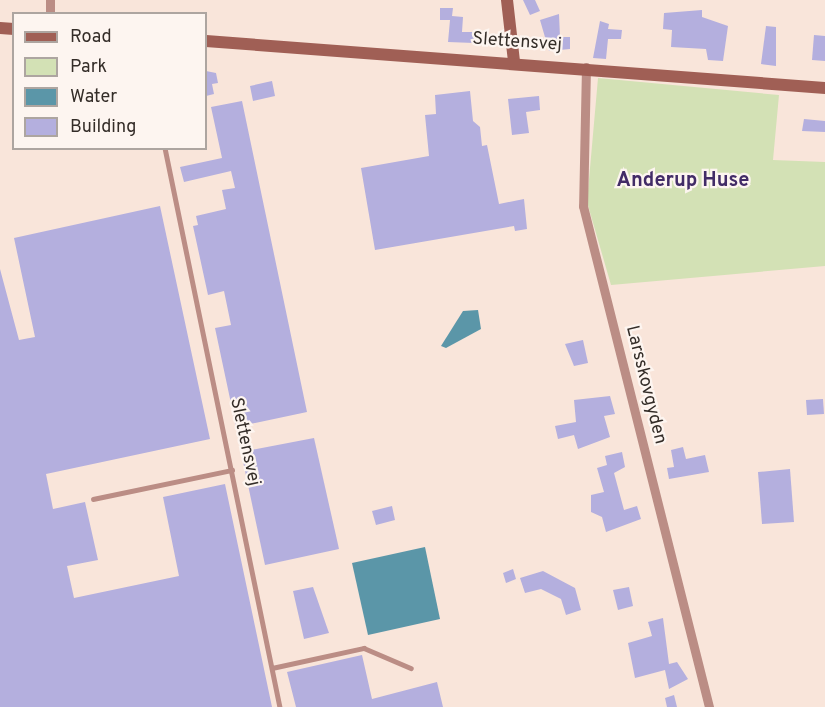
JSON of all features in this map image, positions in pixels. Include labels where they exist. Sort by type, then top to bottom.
[{"type":"street","points":[[507,0],[514,61]]},
{"type":"street","name":"Slettensvej","points":[[207,41],[514,61],[825,88]]},
{"type":"street","name":"Larsskovgyden","points":[[586,67],[583,206],[709,707]]},
{"type":"lane","name":"Slettensvej","points":[[165,150],[280,707]]},
{"type":"lane","points":[[93,500],[231,470]]},
{"type":"lane","points":[[272,668],[364,648],[411,668]]},
{"type":"green space","points":[[598,78],[779,95],[773,160],[825,162],[825,266],[611,285],[587,202]]},
{"type":"water","points":[[478,310],[481,329],[446,348],[441,346],[463,311]]},
{"type":"water","points":[[425,547],[440,619],[368,635],[352,563]]},
{"type":"building","points":[[523,0],[535,0],[540,11],[530,15]]},
{"type":"building","points":[[440,8],[453,8],[452,16],[463,17],[462,32],[475,32],[474,43],[448,42],[450,20],[440,20]]},
{"type":"building","points":[[702,10],[702,17],[728,26],[723,61],[708,60],[706,49],[671,47],[672,30],[663,29],[664,13]]},
{"type":"building","points":[[559,14],[560,37],[570,37],[570,49],[549,51],[540,20]]},
{"type":"building","points":[[600,21],[609,24],[608,29],[622,30],[621,39],[608,39],[606,59],[593,58]]},
{"type":"building","points":[[766,26],[776,27],[776,66],[761,64]]},
{"type":"building","points":[[814,35],[825,36],[825,61],[812,60]]},
{"type":"building","points":[[207,71],[216,73],[218,83],[212,84],[214,94],[207,96]]},
{"type":"building","points":[[272,81],[275,96],[253,101],[250,86]]},
{"type":"building","points":[[470,91],[473,121],[480,127],[482,146],[487,145],[499,204],[524,199],[527,229],[515,231],[514,226],[375,250],[361,168],[429,156],[425,115],[436,114],[435,95]]},
{"type":"building","points":[[539,96],[540,110],[526,112],[529,133],[512,135],[508,99]]},
{"type":"building","points":[[242,101],[307,412],[236,427],[215,328],[231,325],[224,291],[208,295],[193,226],[198,225],[196,216],[226,209],[222,190],[235,188],[231,171],[184,182],[180,167],[222,158],[211,107]]},
{"type":"building","points":[[804,119],[825,121],[825,132],[802,131]]},
{"type":"building","points":[[160,206],[210,439],[46,474],[53,509],[85,502],[98,560],[67,566],[74,598],[179,576],[163,497],[225,484],[272,707],[0,707],[0,269],[19,340],[35,337],[14,238]]},
{"type":"building","points":[[583,340],[588,363],[574,366],[565,344]]},
{"type":"building","points":[[610,396],[615,414],[604,416],[610,437],[578,449],[574,435],[558,439],[555,426],[576,422],[574,400]]},
{"type":"building","points":[[823,399],[824,414],[807,415],[806,400]]},
{"type":"building","points":[[314,438],[339,549],[265,565],[241,452]]},
{"type":"building","points":[[683,447],[686,459],[705,455],[709,472],[669,479],[667,468],[674,467],[671,450]]},
{"type":"building","points":[[622,452],[625,467],[614,473],[624,510],[637,506],[641,519],[606,532],[602,517],[591,512],[591,495],[604,492],[597,468],[607,465],[605,456]]},
{"type":"building","points":[[790,469],[794,522],[762,524],[758,472]]},
{"type":"building","points":[[392,506],[395,520],[376,525],[372,511]]},
{"type":"building","points":[[513,569],[516,579],[506,583],[503,573]]},
{"type":"building","points":[[543,571],[575,588],[581,610],[566,615],[561,599],[541,589],[525,593],[520,578]]},
{"type":"building","points":[[313,587],[329,633],[304,639],[293,591]]},
{"type":"building","points":[[629,587],[633,606],[618,610],[613,590]]},
{"type":"building","points":[[663,618],[669,664],[677,662],[688,679],[669,689],[665,670],[635,678],[628,643],[652,636],[648,622]]},
{"type":"building","points":[[362,655],[372,699],[437,682],[443,707],[296,707],[287,672]]},
{"type":"building","points":[[674,695],[677,707],[667,707],[665,698]]},
{"type":"district","name":"Anderup Huse","points":[[683,181]]}]
